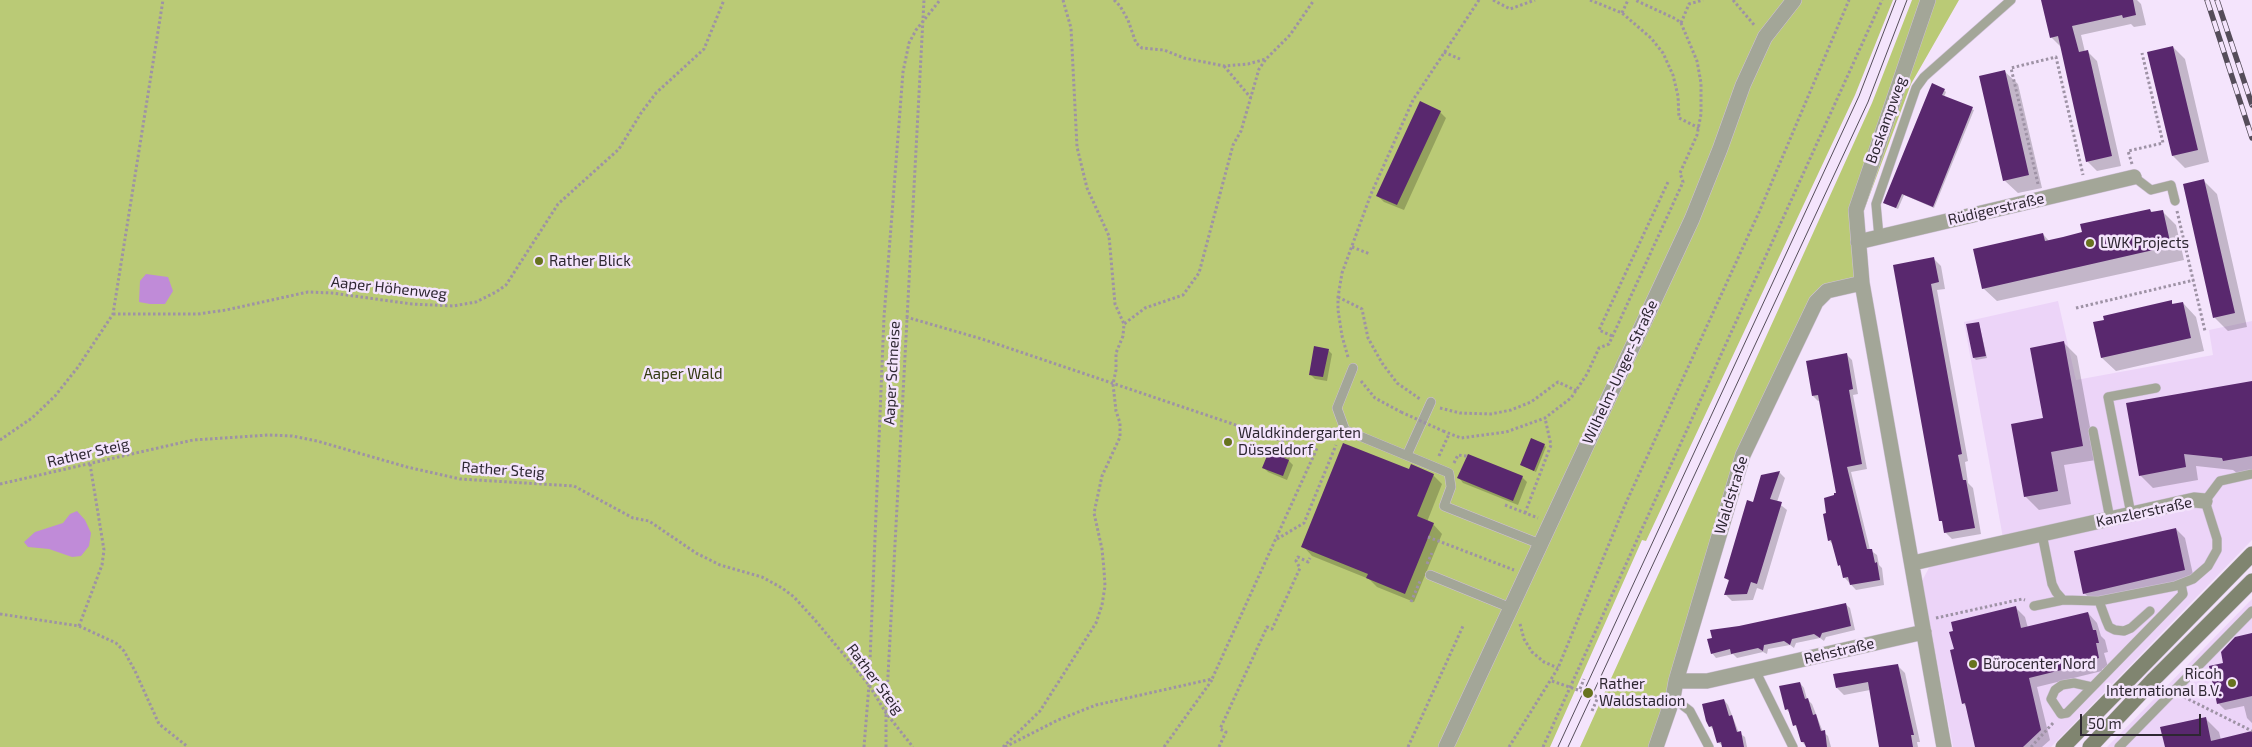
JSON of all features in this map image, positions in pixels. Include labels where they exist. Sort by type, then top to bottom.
[{"type":"main road","points":[[2063,747],[2252,554]]},
{"type":"main road","points":[[2090,747],[2154,679],[2252,581]]},
{"type":"street","name":"Wilhelm-Unger-Straße","points":[[1446,747],[1692,219],[1720,149],[1742,85],[1764,37],[1794,0]]},
{"type":"street","name":"Boskampweg","points":[[1858,242],[1856,210],[1928,0]]},
{"type":"street","name":"Rüdigerstraße","points":[[1858,242],[2134,176]]},
{"type":"street","points":[[1858,242],[1862,283],[1944,747]]},
{"type":"street","name":"Waldstraße","points":[[1656,747],[1667,698],[1676,681],[1742,455],[1816,302],[1827,291],[1862,283]]},
{"type":"street","name":"Kanzlerstraße","points":[[1913,563],[2194,500],[2205,501]]},
{"type":"street","name":"Rehstraße","points":[[1676,681],[1707,680],[1754,670],[1923,626]]},
{"type":"lane","points":[[1879,237],[1876,204],[1916,88],[1924,77],[2011,0]]},
{"type":"lane","points":[[2134,176],[2151,190],[2171,185],[2175,201]]},
{"type":"lane","points":[[1345,430],[1337,408],[1353,368]]},
{"type":"lane","points":[[2131,514],[2108,397],[2156,388]]},
{"type":"lane","points":[[1407,454],[1431,403]]},
{"type":"lane","points":[[1333,434],[1345,430],[1407,454],[1449,473],[1451,487],[1444,506],[1540,544]]},
{"type":"lane","points":[[2093,431],[2110,519]]},
{"type":"lane","points":[[2205,501],[2220,481],[2252,474]]},
{"type":"lane","name":"Kanzlerstraße","points":[[2034,606],[2064,600],[2099,600],[2181,584],[2193,579],[2205,570],[2217,550],[2216,533],[2205,501]]},
{"type":"lane","points":[[2042,534],[2052,584],[2056,592],[2064,600]]},
{"type":"lane","points":[[1430,575],[1511,608]]},
{"type":"lane","points":[[2092,687],[2074,683],[2062,685],[2055,690],[2051,699],[2061,714],[2067,713],[2183,594],[2181,584]]},
{"type":"lane","points":[[2099,600],[2109,627],[2115,630],[2124,631],[2131,628],[2150,611]]},
{"type":"lane","points":[[2119,747],[2252,611]]},
{"type":"lane","points":[[1754,670],[1792,747]]},
{"type":"lane","points":[[1667,698],[1690,711],[1709,747]]},
{"type":"path","points":[[0,440],[32,418],[55,396],[78,367],[113,314],[163,0]]},
{"type":"path","name":"Aaper Höhenweg","points":[[113,314],[198,314],[226,310],[308,292],[332,293],[412,304],[454,306],[476,302],[496,292],[506,284],[558,204],[619,149],[656,93],[704,49],[724,0]]},
{"type":"path","name":"Aaper Schneise","points":[[886,747],[886,713],[906,317],[924,0]]},
{"type":"path","points":[[864,747],[869,684],[884,317],[902,81],[909,43],[923,19],[940,0]]},
{"type":"path","points":[[1004,747],[1040,711],[1096,623],[1102,605],[1105,578],[1102,549],[1094,513],[1102,476],[1120,437],[1120,423],[1116,411],[1113,384],[1116,370],[1116,353],[1124,324],[1115,304],[1109,236],[1087,188],[1076,147],[1071,28],[1063,0]]},
{"type":"path","points":[[1114,0],[1128,20],[1136,43],[1142,48],[1164,50],[1184,58],[1224,66],[1248,64],[1266,59]]},
{"type":"path","points":[[1124,324],[1146,308],[1183,295],[1199,273],[1232,145],[1241,131],[1259,69],[1266,59],[1290,35],[1314,0]]},
{"type":"path","points":[[1479,0],[1413,100],[1371,194],[1342,273],[1338,297],[1342,336],[1358,378],[1376,398],[1401,412],[1461,438],[1491,435],[1545,418],[1560,408],[1577,391],[1599,348],[1609,344],[1683,182],[1680,173],[1699,128],[1702,96],[1700,73],[1694,49],[1681,23],[1635,0]]},
{"type":"path","points":[[1493,0],[1510,9],[1535,0]]},
{"type":"path","points":[[1590,0],[1601,2],[1622,12],[1640,26],[1658,46],[1668,64],[1676,85],[1679,118],[1699,128]]},
{"type":"path","points":[[1622,12],[1628,0]]},
{"type":"path","points":[[1681,23],[1689,4],[1703,0]]},
{"type":"path","points":[[1733,0],[1764,37]]},
{"type":"path","points":[[1509,747],[1558,668],[1625,505],[1760,210],[1849,0]]},
{"type":"path","points":[[1543,747],[1882,0]]},
{"type":"path","points":[[1444,52],[1460,59]]},
{"type":"path","points":[[2134,176],[2128,151],[2163,143],[2142,53]]},
{"type":"path","points":[[2041,198],[2011,68],[2056,58],[2086,188]]},
{"type":"path","points":[[1224,66],[1251,98]]},
{"type":"path","points":[[1612,336],[1599,330],[1668,182]]},
{"type":"path","points":[[2175,201],[2205,331]]},
{"type":"path","points":[[1352,247],[1370,254]]},
{"type":"path","points":[[2076,308],[2194,280]]},
{"type":"path","points":[[1338,297],[1362,308],[1370,342],[1382,363],[1397,383],[1414,396],[1431,403],[1460,413],[1491,414],[1510,410],[1531,402],[1558,382],[1577,391]]},
{"type":"path","points":[[906,317],[982,339],[1283,440],[1323,430],[1333,434]]},
{"type":"path","points":[[1524,513],[1551,445],[1545,418]]},
{"type":"path","points":[[1276,540],[1304,523],[1340,436],[1345,430]]},
{"type":"path","points":[[1440,455],[1449,434]]},
{"type":"path","name":"Rather Steig","points":[[0,484],[193,440],[229,436],[284,435],[317,441],[407,468],[460,479],[574,486],[633,518],[649,521],[696,553],[720,566],[762,577],[794,597],[869,684],[886,713],[914,747]]},
{"type":"path","points":[[1164,747],[1212,679],[1318,446]]},
{"type":"path","points":[[1449,473],[1458,454],[1467,456]]},
{"type":"path","points":[[80,626],[102,566],[104,550],[90,464]]},
{"type":"path","points":[[1505,505],[1550,524]]},
{"type":"path","points":[[1428,538],[1526,575]]},
{"type":"path","points":[[1219,747],[1226,732],[1220,729],[1267,627],[1272,629],[1300,568],[1296,561],[1298,557],[1308,562],[1310,558]]},
{"type":"path","points":[[1923,626],[2022,599],[2034,606]]},
{"type":"path","points":[[0,614],[80,626],[116,643],[124,651],[159,724],[188,747]]},
{"type":"path","points":[[1520,621],[1524,639],[1532,652],[1544,662],[1558,668]]},
{"type":"path","points":[[1408,747],[1463,626]]},
{"type":"path","points":[[1004,747],[1058,720],[1096,705],[1212,679]]},
{"type":"path","points":[[1580,689],[1584,679]]},
{"type":"path","points":[[1552,680],[1598,697],[1667,698]]},
{"type":"path","points":[[2175,688],[2177,694],[2252,731]]},
{"type":"path","points":[[1592,712],[1598,697]]},
{"type":"path","points":[[2031,747],[2061,714]]},
{"type":"shaded area","points":[[146,274],[168,277],[173,291],[165,304],[139,302],[140,281]]},
{"type":"shaded area","points":[[2058,301],[2076,380],[2213,355],[2209,330],[2252,321],[2252,540],[2051,747],[1953,747],[1922,581],[1931,564],[2003,538],[1964,322]]},
{"type":"shaded area","points":[[77,511],[85,520],[91,533],[89,546],[81,556],[72,557],[49,549],[28,547],[24,542],[35,532],[63,523],[70,514]]},
{"type":"shaded area","points":[[2252,599],[2252,747],[2107,747]]},
{"type":"green space","name":"Aaper Wald","points":[[0,0],[1893,0],[1855,95],[1646,541],[1642,540],[1550,747],[0,747]]},
{"type":"green space","points":[[1912,0],[1959,0],[1911,84],[1863,213],[1854,279],[1827,289],[1744,445],[1652,747],[1580,747],[1872,103]]},
{"type":"building","points":[[2041,0],[2133,0],[2136,15],[2123,18],[2122,15],[2072,26],[2079,52],[2088,50],[2112,156],[2086,162],[2058,36],[2050,38]]},
{"type":"building","points":[[2173,46],[2198,150],[2172,156],[2147,52]]},
{"type":"building","points":[[2005,70],[2029,175],[2003,181],[1979,76]]},
{"type":"building","points":[[1932,83],[1945,89],[1942,95],[1973,107],[1933,207],[1902,194],[1896,208],[1883,203]]},
{"type":"building","points":[[1420,101],[1441,111],[1397,205],[1376,196]]},
{"type":"building","points":[[2204,179],[2235,313],[2213,318],[2183,184]]},
{"type":"building","points":[[2150,209],[2151,212],[2163,210],[2171,246],[1982,289],[1973,249],[2043,233],[2045,241],[2063,237],[2082,232],[2080,224]]},
{"type":"building","points":[[1934,257],[1939,282],[1931,284],[1962,454],[1958,455],[1963,480],[1966,480],[1975,528],[1944,533],[1942,521],[1939,521],[1893,265]]},
{"type":"building","points":[[2172,300],[2172,304],[2183,302],[2191,338],[2101,358],[2093,322],[2104,320],[2103,316]]},
{"type":"building","points":[[1979,322],[1986,356],[1973,358],[1966,324]]},
{"type":"building","points":[[2064,341],[2083,446],[2051,452],[2058,491],[2024,497],[2011,424],[2043,418],[2030,348]]},
{"type":"building","points":[[1314,346],[1329,349],[1323,377],[1309,375]]},
{"type":"building","points":[[1847,353],[1853,389],[1849,390],[1862,464],[1847,467],[1867,549],[1872,549],[1875,563],[1877,562],[1880,580],[1850,585],[1848,577],[1843,578],[1831,540],[1828,541],[1823,514],[1826,513],[1824,498],[1836,493],[1818,395],[1812,396],[1806,361]]},
{"type":"building","points":[[2252,381],[2252,456],[2223,461],[2222,458],[2184,454],[2186,467],[2139,476],[2126,403]]},
{"type":"building","points":[[1531,438],[1545,444],[1534,471],[1520,465]]},
{"type":"building","points":[[1343,443],[1409,469],[1411,464],[1434,474],[1417,516],[1434,523],[1405,594],[1366,578],[1368,574],[1301,547]]},
{"type":"building","points":[[1271,446],[1287,452],[1284,458],[1289,460],[1283,476],[1262,468]]},
{"type":"building","points":[[1468,454],[1523,476],[1513,501],[1457,478]]},
{"type":"building","points":[[1780,471],[1770,499],[1782,502],[1757,584],[1751,582],[1747,594],[1724,595],[1729,580],[1724,578],[1747,500],[1753,502],[1761,475]]},
{"type":"building","points":[[2176,528],[2185,570],[2083,594],[2074,551]]},
{"type":"building","points":[[1846,603],[1851,626],[1822,633],[1820,638],[1814,634],[1792,639],[1790,645],[1784,641],[1764,645],[1763,651],[1758,648],[1731,654],[1730,649],[1711,654],[1707,639],[1712,638],[1710,630],[1739,626]]},
{"type":"building","points":[[2016,606],[2021,628],[2088,612],[2093,630],[2096,630],[2099,643],[2096,643],[2099,658],[2093,660],[2094,662],[2029,678],[2041,730],[2023,747],[1975,747],[1965,703],[1962,704],[1950,650],[1954,649],[1949,632],[1953,631],[1951,622]]},
{"type":"building","name":"Ricoh International B.V.","points":[[2252,633],[2252,696],[2217,704],[2209,666],[2223,663],[2221,652],[2235,637]]},
{"type":"building","points":[[1898,664],[1914,735],[1911,735],[1913,747],[1879,747],[1868,682],[1836,688],[1833,674]]},
{"type":"building","points":[[1800,682],[1805,699],[1808,698],[1813,715],[1816,714],[1821,731],[1825,730],[1827,747],[1806,747],[1804,742],[1801,742],[1796,725],[1793,726],[1788,709],[1785,710],[1779,686]]},
{"type":"building","points":[[1724,699],[1729,716],[1732,715],[1737,732],[1741,731],[1744,747],[1722,747],[1721,742],[1717,743],[1712,726],[1709,727],[1706,721],[1702,704]]},
{"type":"building","points":[[2206,717],[2211,741],[2252,731],[2252,747],[2165,747],[2160,727]]},
{"type":"tram line","points":[[1558,747],[1859,96],[1896,0]]},
{"type":"tram line","points":[[1568,747],[1868,102],[1907,0]]},
{"type":"railway","points":[[2207,0],[2252,138]]},
{"type":"railway","points":[[2217,0],[2252,105]]},
{"type":"place","name":"LWK Projects","points":[[2090,243]]},
{"type":"place","name":"Rather Blick","points":[[539,261]]},
{"type":"place","name":"Waldkindergarten Düsseldorf","points":[[1228,442]]},
{"type":"place","name":"Bürocenter Nord","points":[[1973,664]]},
{"type":"place","name":"Ricoh International B.V.","points":[[2232,683]]},
{"type":"place","name":"Rather Waldstadion","points":[[1588,693]]}]
